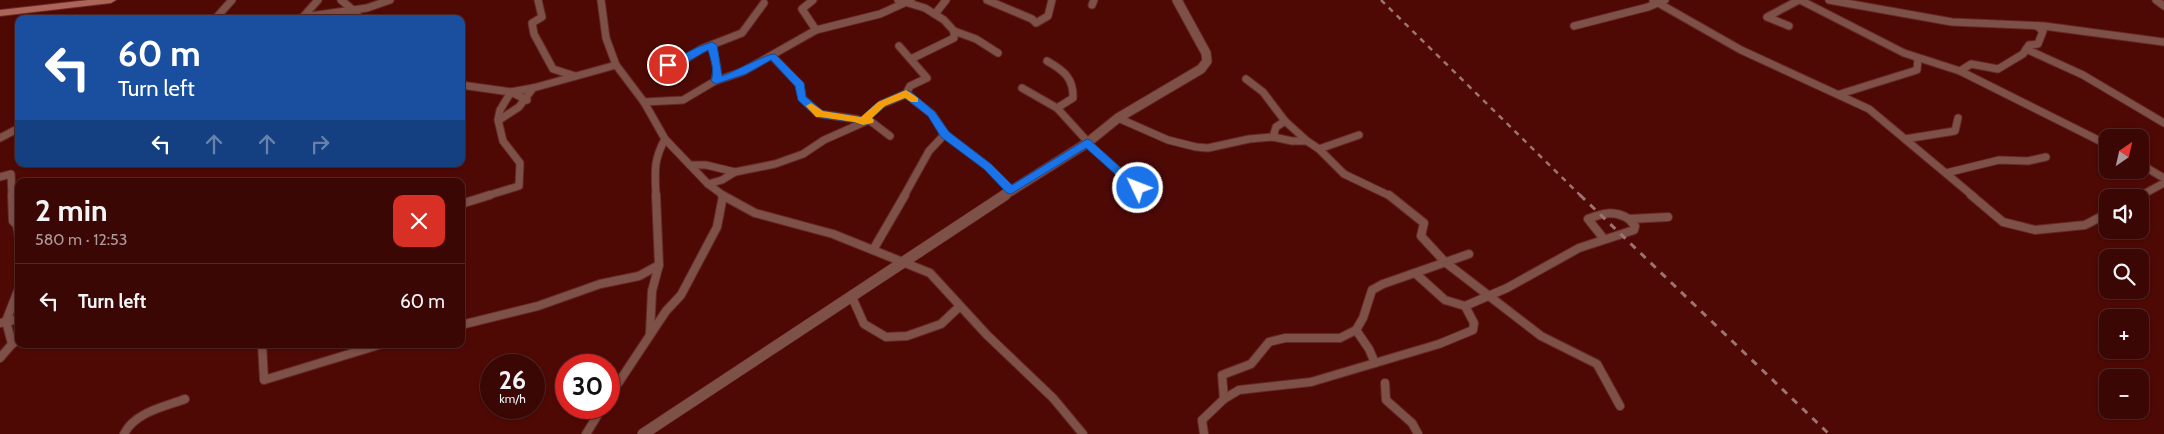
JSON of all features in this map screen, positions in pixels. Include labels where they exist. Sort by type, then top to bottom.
[{"type":"main road","points":[[0,13],[111,0]]},
{"type":"street","points":[[219,15],[232,0]]},
{"type":"street","points":[[305,15],[318,0]]},
{"type":"street","points":[[340,0],[357,15]]},
{"type":"street","points":[[317,15],[367,8],[390,0]]},
{"type":"street","points":[[538,0],[542,16],[532,23],[534,34],[553,70],[577,76]]},
{"type":"street","points":[[601,0],[606,38],[616,65],[644,102],[665,139],[708,184],[723,196],[755,213],[833,234],[930,273],[987,335],[1053,398],[1083,434]]},
{"type":"street","points":[[813,0],[802,9],[816,30]]},
{"type":"street","points":[[898,0],[909,1],[935,14],[944,20],[954,31],[976,39],[998,53]]},
{"type":"street","points":[[935,14],[946,0]]},
{"type":"street","points":[[987,0],[1032,18],[1036,22],[1048,16],[1052,0]]},
{"type":"street","points":[[644,434],[1011,190],[1087,142],[1118,118],[1201,69],[1207,61],[1206,53],[1198,35],[1177,0]]},
{"type":"street","points":[[1574,26],[1665,0]]},
{"type":"street","points":[[1789,26],[1766,17],[1799,0],[1918,58],[1960,71],[2099,140]]},
{"type":"street","points":[[1829,0],[1952,22],[2037,26],[2164,42]]},
{"type":"street","points":[[2156,0],[2164,6]]},
{"type":"street","points":[[644,102],[683,100],[716,81],[742,72],[816,30],[880,14],[909,1]]},
{"type":"street","points":[[1655,2],[1741,50],[1869,109],[2003,222],[2035,230],[2085,225],[2099,218]]},
{"type":"street","points":[[668,65],[686,59],[701,49],[742,33],[764,3]]},
{"type":"street","points":[[1960,71],[1971,64],[1998,69],[2023,54],[2029,45],[2038,44],[2043,32],[2037,26]]},
{"type":"street","points":[[910,59],[954,38],[954,31]]},
{"type":"street","points":[[2151,40],[2164,48]]},
{"type":"street","points":[[712,45],[716,65],[716,81]]},
{"type":"street","points":[[708,184],[722,180],[735,172],[775,164],[803,154],[824,140],[866,121],[865,119],[882,104],[906,94],[910,86],[927,78],[899,46]]},
{"type":"street","points":[[2026,48],[2083,75],[2164,123]]},
{"type":"street","points":[[772,56],[800,85],[802,98],[820,114],[866,121],[890,136]]},
{"type":"street","points":[[1840,94],[1917,70],[1918,58]]},
{"type":"street","points":[[1047,61],[1067,73],[1075,86],[1073,98],[1057,108]]},
{"type":"street","points":[[465,86],[511,92],[533,88],[616,65]]},
{"type":"street","points":[[1246,78],[1263,92],[1285,121],[1319,149],[1344,174],[1386,193],[1424,223],[1421,236],[1445,262],[1541,336],[1597,364],[1620,406]]},
{"type":"street","points":[[499,120],[518,109],[527,100],[533,88]]},
{"type":"street","points":[[1022,88],[1057,108],[1087,142],[1138,188]]},
{"type":"street","points":[[511,92],[527,100]]},
{"type":"street","points":[[465,203],[519,186],[520,164],[506,146],[499,128],[499,112],[511,92]]},
{"type":"street","points":[[906,94],[932,114],[945,134],[988,167],[1011,190]]},
{"type":"street","points":[[1118,118],[1168,140],[1208,148],[1249,139],[1273,137],[1292,141],[1307,141]]},
{"type":"street","points":[[1905,139],[1955,131],[1958,118]]},
{"type":"street","points":[[1273,137],[1273,130],[1280,122],[1285,121]]},
{"type":"street","points":[[0,138],[15,130]]},
{"type":"street","points":[[873,250],[929,151],[945,134]]},
{"type":"street","points":[[1319,149],[1359,136]]},
{"type":"street","points":[[650,334],[652,290],[659,265],[656,154],[665,139]]},
{"type":"street","points":[[1946,173],[1998,160],[2028,161],[2046,157]]},
{"type":"street","points":[[690,165],[706,165],[735,172]]},
{"type":"street","points":[[2149,169],[2164,178]]},
{"type":"street","points":[[0,176],[11,174],[13,221],[15,223]]},
{"type":"street","points":[[2149,191],[2164,183]]},
{"type":"street","points":[[620,380],[666,311],[681,295],[704,254],[717,227],[723,196]]},
{"type":"street","points":[[1415,273],[1446,300],[1465,306],[1491,298],[1528,279],[1573,250],[1634,230],[1635,226],[1620,213],[1610,212],[1588,219],[1604,239]]},
{"type":"street","points":[[1629,219],[1668,217]]},
{"type":"street","points":[[1224,399],[1222,375],[1251,364],[1269,342],[1286,338],[1340,338],[1356,330],[1363,318],[1372,290],[1383,284],[1468,254]]},
{"type":"street","points":[[465,324],[538,306],[600,284],[640,276],[659,265]]},
{"type":"street","points":[[15,296],[3,322],[15,340]]},
{"type":"street","points":[[852,297],[864,324],[886,337],[907,336],[941,324],[960,306]]},
{"type":"street","points":[[1204,434],[1202,420],[1224,399],[1239,390],[1310,382],[1438,344],[1473,330],[1474,323],[1465,306]]},
{"type":"street","points":[[1356,330],[1369,349],[1375,363]]},
{"type":"street","points":[[0,358],[15,343]]},
{"type":"street","points":[[262,348],[264,380],[369,348]]},
{"type":"street","points":[[1385,383],[1386,400],[1412,423],[1418,434]]},
{"type":"street","points":[[124,434],[126,428],[133,420],[185,399]]},
{"type":"street","points":[[586,434],[595,419]]},
{"type":"railway","points":[[1381,0],[1581,196]]},
{"type":"railway","points":[[1580,195],[1829,434]]},
{"type":"slow traffic","points":[[811,106],[820,114],[856,119],[863,122],[869,120],[865,119],[882,104],[906,94],[914,100]]},
{"type":"route","points":[[668,65],[686,59],[701,49],[712,45],[716,65],[716,81],[742,72],[772,56],[800,85],[802,98],[820,114],[856,119],[863,122],[869,120],[865,119],[882,104],[906,94],[932,114],[945,134],[968,150],[1011,190],[1087,142],[1138,188]]}]
